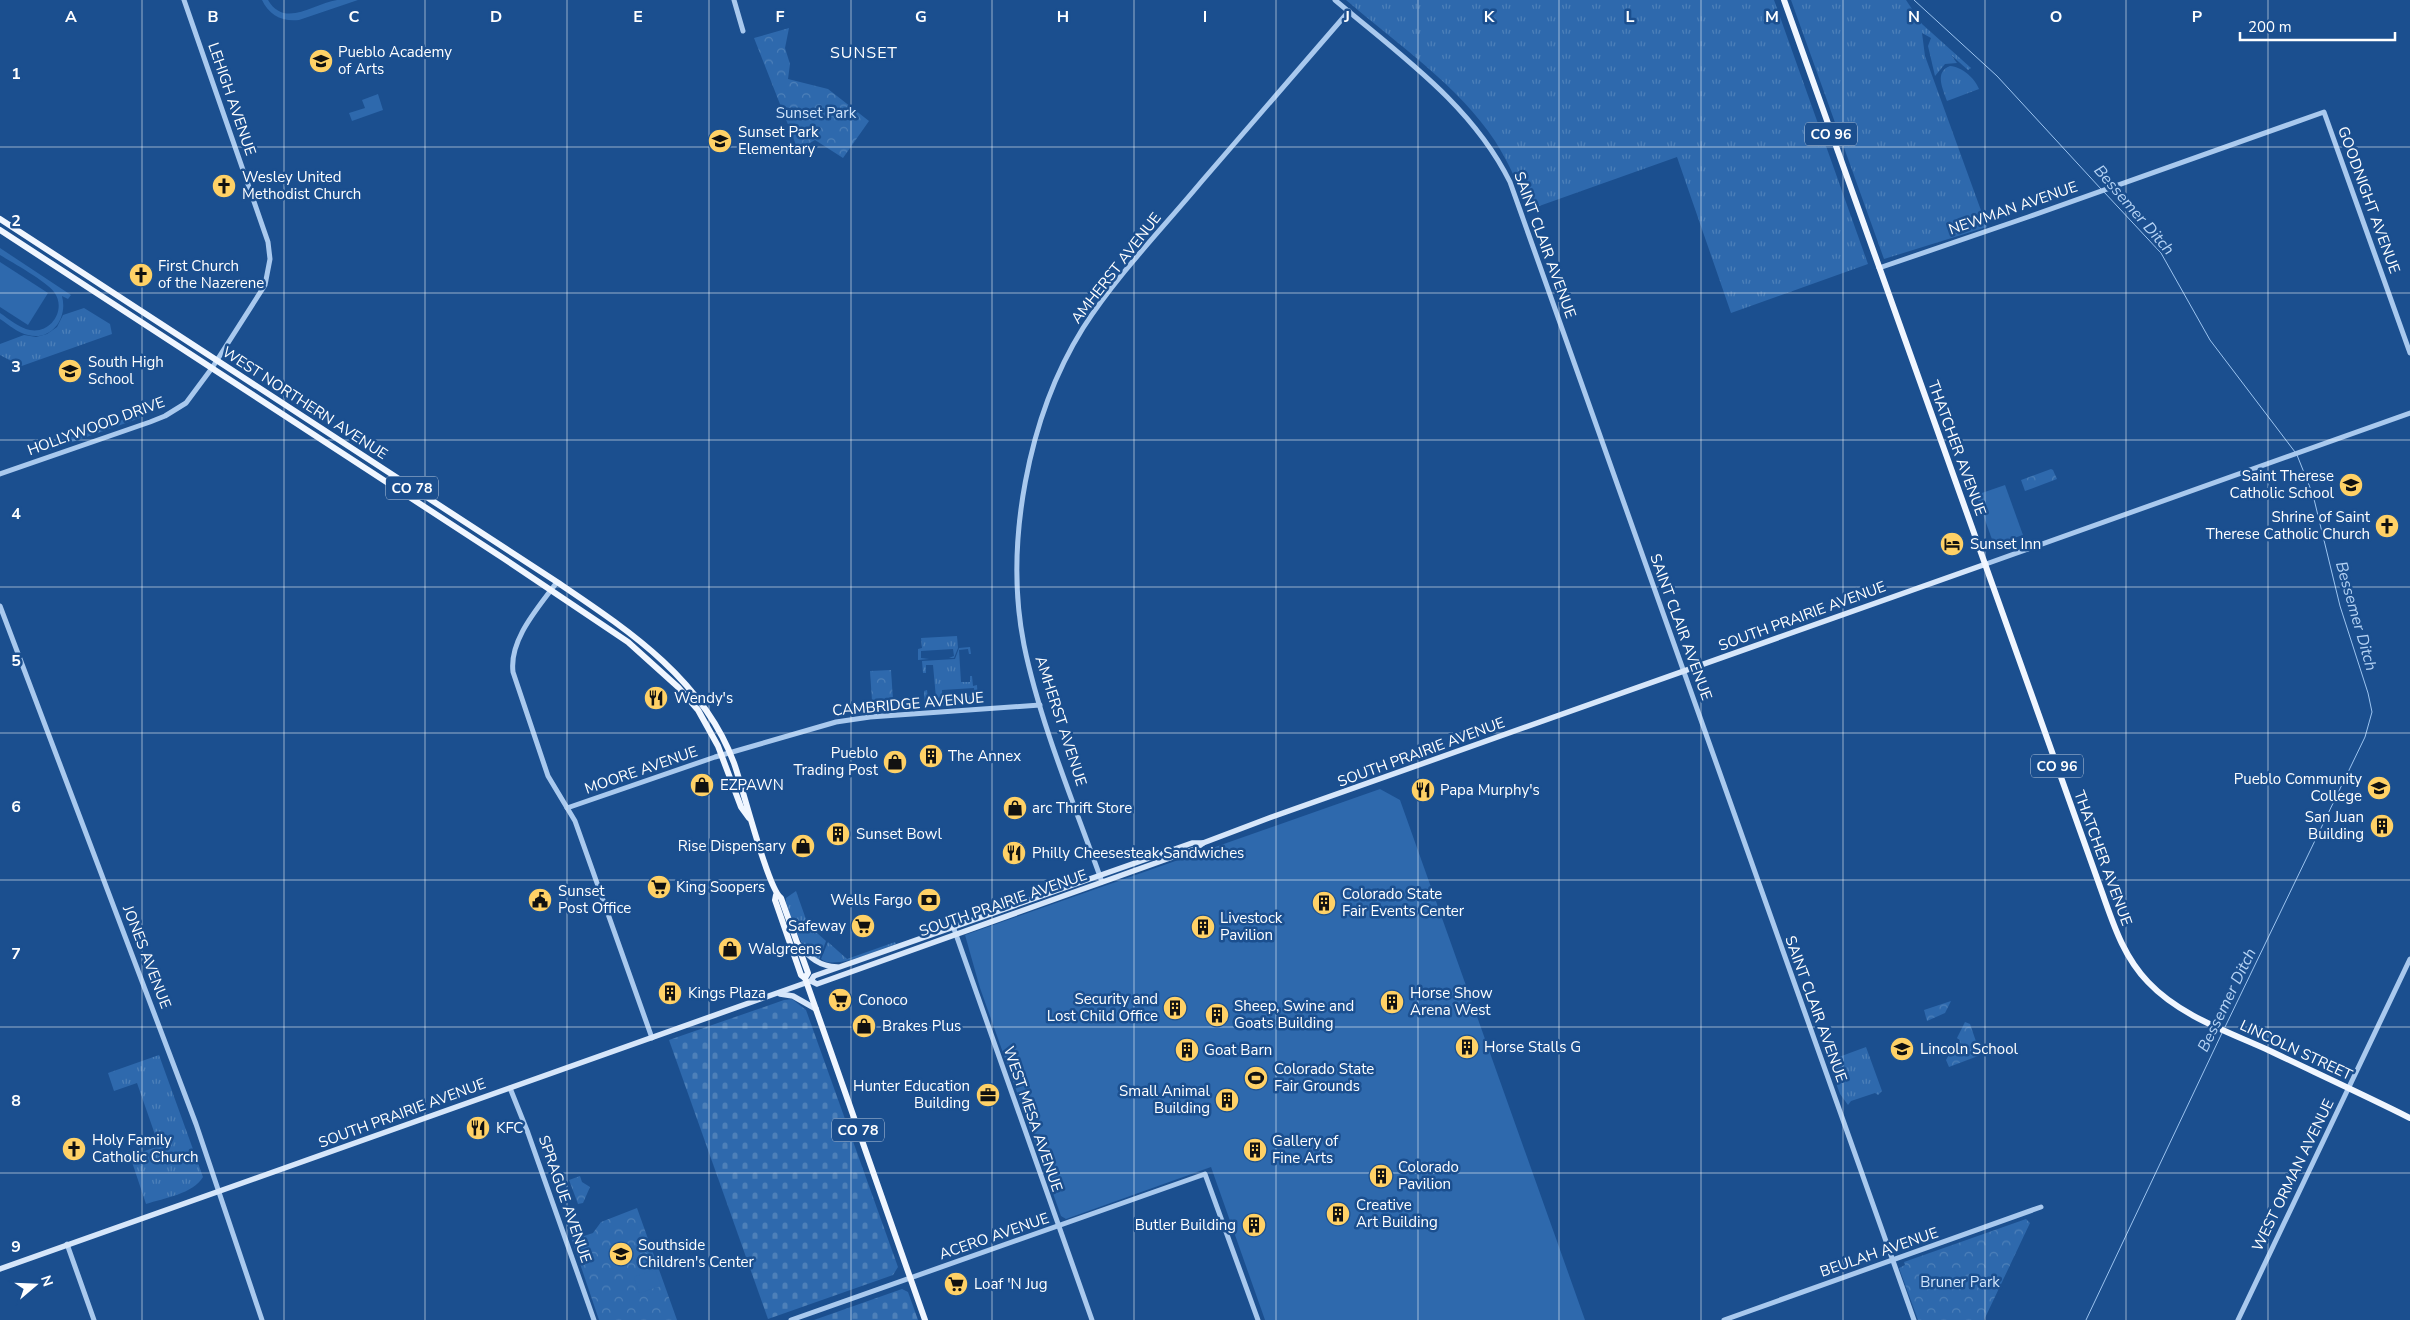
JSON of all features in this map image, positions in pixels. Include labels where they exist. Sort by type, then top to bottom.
[{"type":"main road","name":"THATCHER AVENUE","points":[[1784,0],[2117,933],[2130,960],[2149,983]]},
{"type":"main road","name":"WEST NORTHERN AVENUE","points":[[0,219],[557,582],[632,634],[674,671],[705,706],[730,753],[776,895],[774,900],[801,975],[808,981]]},
{"type":"main road","name":"WEST NORTHERN AVENUE","points":[[0,230],[628,642],[678,687],[706,721],[722,755],[741,807],[750,819]]},
{"type":"main road","name":"SOUTH PRAIRIE AVENUE","points":[[808,981],[817,984],[1102,882],[1195,848],[1203,843],[1986,564]]},
{"type":"main road","name":"SOUTH PRAIRIE AVENUE","points":[[0,1269],[778,993],[808,981],[814,976],[953,926],[1192,843],[1203,843]]},
{"type":"main road","name":"WEST NORTHERN AVENUE","points":[[776,895],[781,898],[798,943],[808,973],[808,981],[816,1009],[925,1320]]},
{"type":"main road","points":[[798,943],[809,957],[818,963],[841,966]]},
{"type":"main road","name":"LINCOLN STREET","points":[[2149,983],[2172,1002],[2219,1028],[2410,1118]]},
{"type":"main road","points":[[778,993],[792,996],[816,1009]]},
{"type":"street","name":"LEHIGH AVENUE","points":[[184,0],[268,242],[270,259],[265,286],[212,368]]},
{"type":"street","points":[[734,0],[743,31]]},
{"type":"street","name":"SAINT CLAIR AVENUE","points":[[1335,0],[1456,104],[1473,123],[1499,161],[1518,202],[1914,1320]]},
{"type":"street","name":"AMHERST AVENUE","points":[[1102,882],[1040,705],[1024,644],[1018,592],[1018,537],[1024,488],[1053,388],[1083,329],[1132,264],[1349,11]]},
{"type":"street","name":"NEWMAN AVENUE","points":[[1879,268],[2109,189],[2324,112]]},
{"type":"street","name":"GOODNIGHT AVENUE","points":[[2324,112],[2410,353]]},
{"type":"street","name":"HOLLYWOOD DRIVE","points":[[0,474],[165,416],[186,402],[212,368]]},
{"type":"street","name":"SOUTH PRAIRIE AVENUE","points":[[1986,564],[2410,413]]},
{"type":"street","points":[[557,582],[517,643],[512,664],[517,690],[548,776],[575,821],[652,1038]]},
{"type":"street","name":"JONES AVENUE","points":[[0,606],[164,1039],[262,1320]]},
{"type":"street","name":"CAMBRIDGE AVENUE","points":[[722,755],[824,725],[852,720],[1040,705]]},
{"type":"street","name":"MOORE AVENUE","points":[[567,808],[722,755]]},
{"type":"street","name":"WEST MESA AVENUE","points":[[953,926],[1092,1320]]},
{"type":"street","name":"WEST ORMAN AVENUE","points":[[2238,1320],[2410,959]]},
{"type":"street","name":"SPRAGUE AVENUE","points":[[510,1088],[528,1133],[594,1320]]},
{"type":"street","name":"ACERO AVENUE","points":[[791,1320],[1205,1174],[1258,1320]]},
{"type":"street","name":"BEULAH AVENUE","points":[[1724,1320],[2041,1207]]},
{"type":"street","points":[[67,1244],[94,1320]]},
{"type":"green space","points":[[262,0],[268,0],[283,13],[291,14],[337,0],[358,0],[299,20],[287,20],[268,10]]},
{"type":"green space","points":[[1346,0],[1774,0],[1868,264],[1731,313],[1677,157],[1528,210],[1517,183],[1495,141],[1464,102],[1426,66]]},
{"type":"green space","points":[[1791,0],[1906,0],[1922,24],[1971,68],[1968,70],[1951,55],[1957,63],[1945,64],[1935,76],[1928,46],[1931,38],[1922,33],[1925,56],[1987,227],[1884,259]]},
{"type":"green space","name":"Sunset Park","points":[[789,28],[785,48],[790,64],[788,79],[828,89],[869,121],[843,158],[815,140],[798,150],[754,38]]},
{"type":"green space","points":[[1950,66],[1959,68],[1968,74],[1979,89],[1947,101],[1941,77],[1942,72]]},
{"type":"green space","points":[[378,94],[383,110],[352,121],[349,113],[365,108],[362,100]]},
{"type":"green space","points":[[0,248],[71,295],[68,299],[62,296],[63,312],[60,320],[51,331],[44,335],[24,334],[0,319],[0,313],[22,327],[38,330],[44,328],[55,319],[59,306],[58,299],[50,288],[29,272],[0,255]]},
{"type":"green space","points":[[0,262],[48,293],[28,325],[0,307]]},
{"type":"green space","points":[[84,308],[110,324],[112,334],[16,368],[13,362],[0,355],[0,344],[24,335],[36,337],[47,334],[57,327],[63,315]]},
{"type":"green space","points":[[140,414],[140,418],[47,451],[46,446]]},
{"type":"green space","points":[[2051,469],[2057,479],[2025,491],[2021,480]]},
{"type":"green space","points":[[2005,485],[2023,535],[1994,545],[1976,495]]},
{"type":"green space","points":[[957,636],[958,648],[954,658],[949,658],[954,656],[953,649],[921,651],[921,658],[929,659],[918,660],[918,649],[922,648],[921,638]]},
{"type":"green space","points":[[970,647],[971,654],[969,654],[968,649],[959,650],[961,682],[970,682],[970,676],[972,676],[973,686],[977,685],[978,704],[968,705],[967,696],[975,695],[974,688],[942,690],[942,698],[950,697],[950,705],[925,707],[924,691],[927,690],[928,698],[936,698],[933,665],[926,665],[926,673],[923,673],[922,661],[955,659],[959,648]]},
{"type":"green space","points":[[891,670],[893,700],[872,701],[870,671]]},
{"type":"green space","name":"Colorado State Fair Grounds","points":[[1380,789],[1400,800],[1585,1320],[1265,1320],[1211,1167],[1066,1219],[1061,1216],[980,988],[965,935]]},
{"type":"green space","points":[[796,891],[808,925],[826,941],[819,960],[812,955],[801,941],[791,918],[786,898]]},
{"type":"green space","points":[[828,942],[847,959],[895,942],[896,944],[846,961],[827,962],[821,959]]},
{"type":"green space","points":[[792,999],[806,1010],[898,1267],[893,1275],[768,1319],[669,1040],[784,1000]]},
{"type":"green space","points":[[1951,1001],[1945,1013],[1927,1021],[1924,1010]]},
{"type":"green space","points":[[1965,1022],[1970,1024],[1980,1053],[1978,1056],[1949,1067],[1946,1060],[1952,1049],[1956,1051],[1960,1040],[1957,1038]]},
{"type":"green space","points":[[1866,1047],[1882,1091],[1878,1095],[1875,1093],[1851,1101],[1848,1105],[1840,1094],[1828,1061]]},
{"type":"green space","points":[[159,1055],[203,1177],[192,1188],[146,1204],[130,1156],[159,1146],[137,1083],[114,1091],[108,1073]]},
{"type":"green space","points":[[580,1176],[582,1182],[590,1187],[583,1203],[578,1204],[569,1180]]},
{"type":"green space","points":[[637,1208],[677,1320],[599,1320],[572,1240],[593,1233],[601,1222]]},
{"type":"green space","name":"Bruner Park","points":[[2026,1219],[2030,1223],[1984,1320],[1918,1320],[1899,1268],[1905,1265],[1904,1262]]},
{"type":"green space","points":[[1954,1268],[1957,1278],[1933,1287],[1930,1277]]},
{"type":"green space","points":[[655,1269],[661,1286],[639,1293],[634,1277]]},
{"type":"green space","points":[[902,1289],[908,1292],[918,1320],[814,1320]]},
{"type":"waterway","name":"Bessemer Ditch","points":[[1914,0],[1997,76],[2101,189]]},
{"type":"waterway","name":"Bessemer Ditch","points":[[2104,192],[2161,253],[2210,340],[2295,452]]},
{"type":"waterway","name":"Bessemer Ditch","points":[[2225,1027],[2365,737],[2372,712],[2368,693],[2340,606],[2313,495],[2297,455]]},
{"type":"waterway","name":"Bessemer Ditch","points":[[2086,1320],[2222,1033]]},
{"type":"place","name":"Pueblo Academy of Arts","points":[[321,61]]},
{"type":"place","name":"Sunset Park Elementary","points":[[720,141]]},
{"type":"place","name":"Wesley United Methodist Church","points":[[224,186]]},
{"type":"place","name":"First Church of the Nazerene","points":[[141,275]]},
{"type":"place","name":"South High School","points":[[70,371]]},
{"type":"place","name":"Saint Therese Catholic School","points":[[2351,485]]},
{"type":"place","name":"Shrine of Saint Therese Catholic Church","points":[[2387,526]]},
{"type":"place","name":"Sunset Inn","points":[[1952,544]]},
{"type":"place","name":"Wendy's","points":[[656,698]]},
{"type":"place","name":"The Annex","points":[[931,756]]},
{"type":"place","name":"Pueblo Trading Post","points":[[895,762]]},
{"type":"place","name":"EZPAWN","points":[[702,785]]},
{"type":"place","name":"Pueblo Community College","points":[[2379,788]]},
{"type":"place","name":"Papa Murphy's","points":[[1423,790]]},
{"type":"place","name":"arc Thrift Store","points":[[1015,808]]},
{"type":"place","name":"San Juan Building","points":[[2382,826]]},
{"type":"place","name":"Sunset Bowl","points":[[838,834]]},
{"type":"place","name":"Rise Dispensary","points":[[803,846]]},
{"type":"place","name":"Philly Cheesesteak Sandwiches","points":[[1014,853]]},
{"type":"place","name":"King Soopers","points":[[659,887]]},
{"type":"place","name":"Sunset Post Office","points":[[540,900]]},
{"type":"place","name":"Wells Fargo","points":[[929,900]]},
{"type":"place","name":"Colorado State Fair Events Center","points":[[1324,903]]},
{"type":"place","name":"Safeway","points":[[863,926]]},
{"type":"place","name":"Livestock Pavilion","points":[[1203,927]]},
{"type":"place","name":"Walgreens","points":[[730,949]]},
{"type":"place","name":"Kings Plaza","points":[[670,993]]},
{"type":"place","name":"Conoco","points":[[840,1000]]},
{"type":"place","name":"Horse Show Arena West","points":[[1392,1002]]},
{"type":"place","name":"Security and Lost Child Office","points":[[1175,1008]]},
{"type":"place","name":"Sheep, Swine and Goats Building","points":[[1217,1015]]},
{"type":"place","name":"Brakes Plus","points":[[864,1026]]},
{"type":"place","name":"Horse Stalls G","points":[[1467,1047]]},
{"type":"place","name":"Lincoln School","points":[[1902,1049]]},
{"type":"place","name":"Goat Barn","points":[[1187,1050]]},
{"type":"place","name":"Colorado State Fair Grounds","points":[[1256,1078]]},
{"type":"place","name":"Hunter Education Building","points":[[988,1095]]},
{"type":"place","name":"Small Animal Building","points":[[1227,1100]]},
{"type":"place","name":"KFC","points":[[478,1128]]},
{"type":"place","name":"Holy Family Catholic Church","points":[[74,1149]]},
{"type":"place","name":"Gallery of Fine Arts","points":[[1255,1150]]},
{"type":"place","name":"Colorado Pavilion","points":[[1381,1176]]},
{"type":"place","name":"Creative Art Building","points":[[1338,1214]]},
{"type":"place","name":"Butler Building","points":[[1254,1225]]},
{"type":"place","name":"Southside Children's Center","points":[[621,1254]]},
{"type":"place","name":"Loaf 'N Jug","points":[[956,1284]]},
{"type":"district","name":"SUNSET","points":[[864,53]]}]
